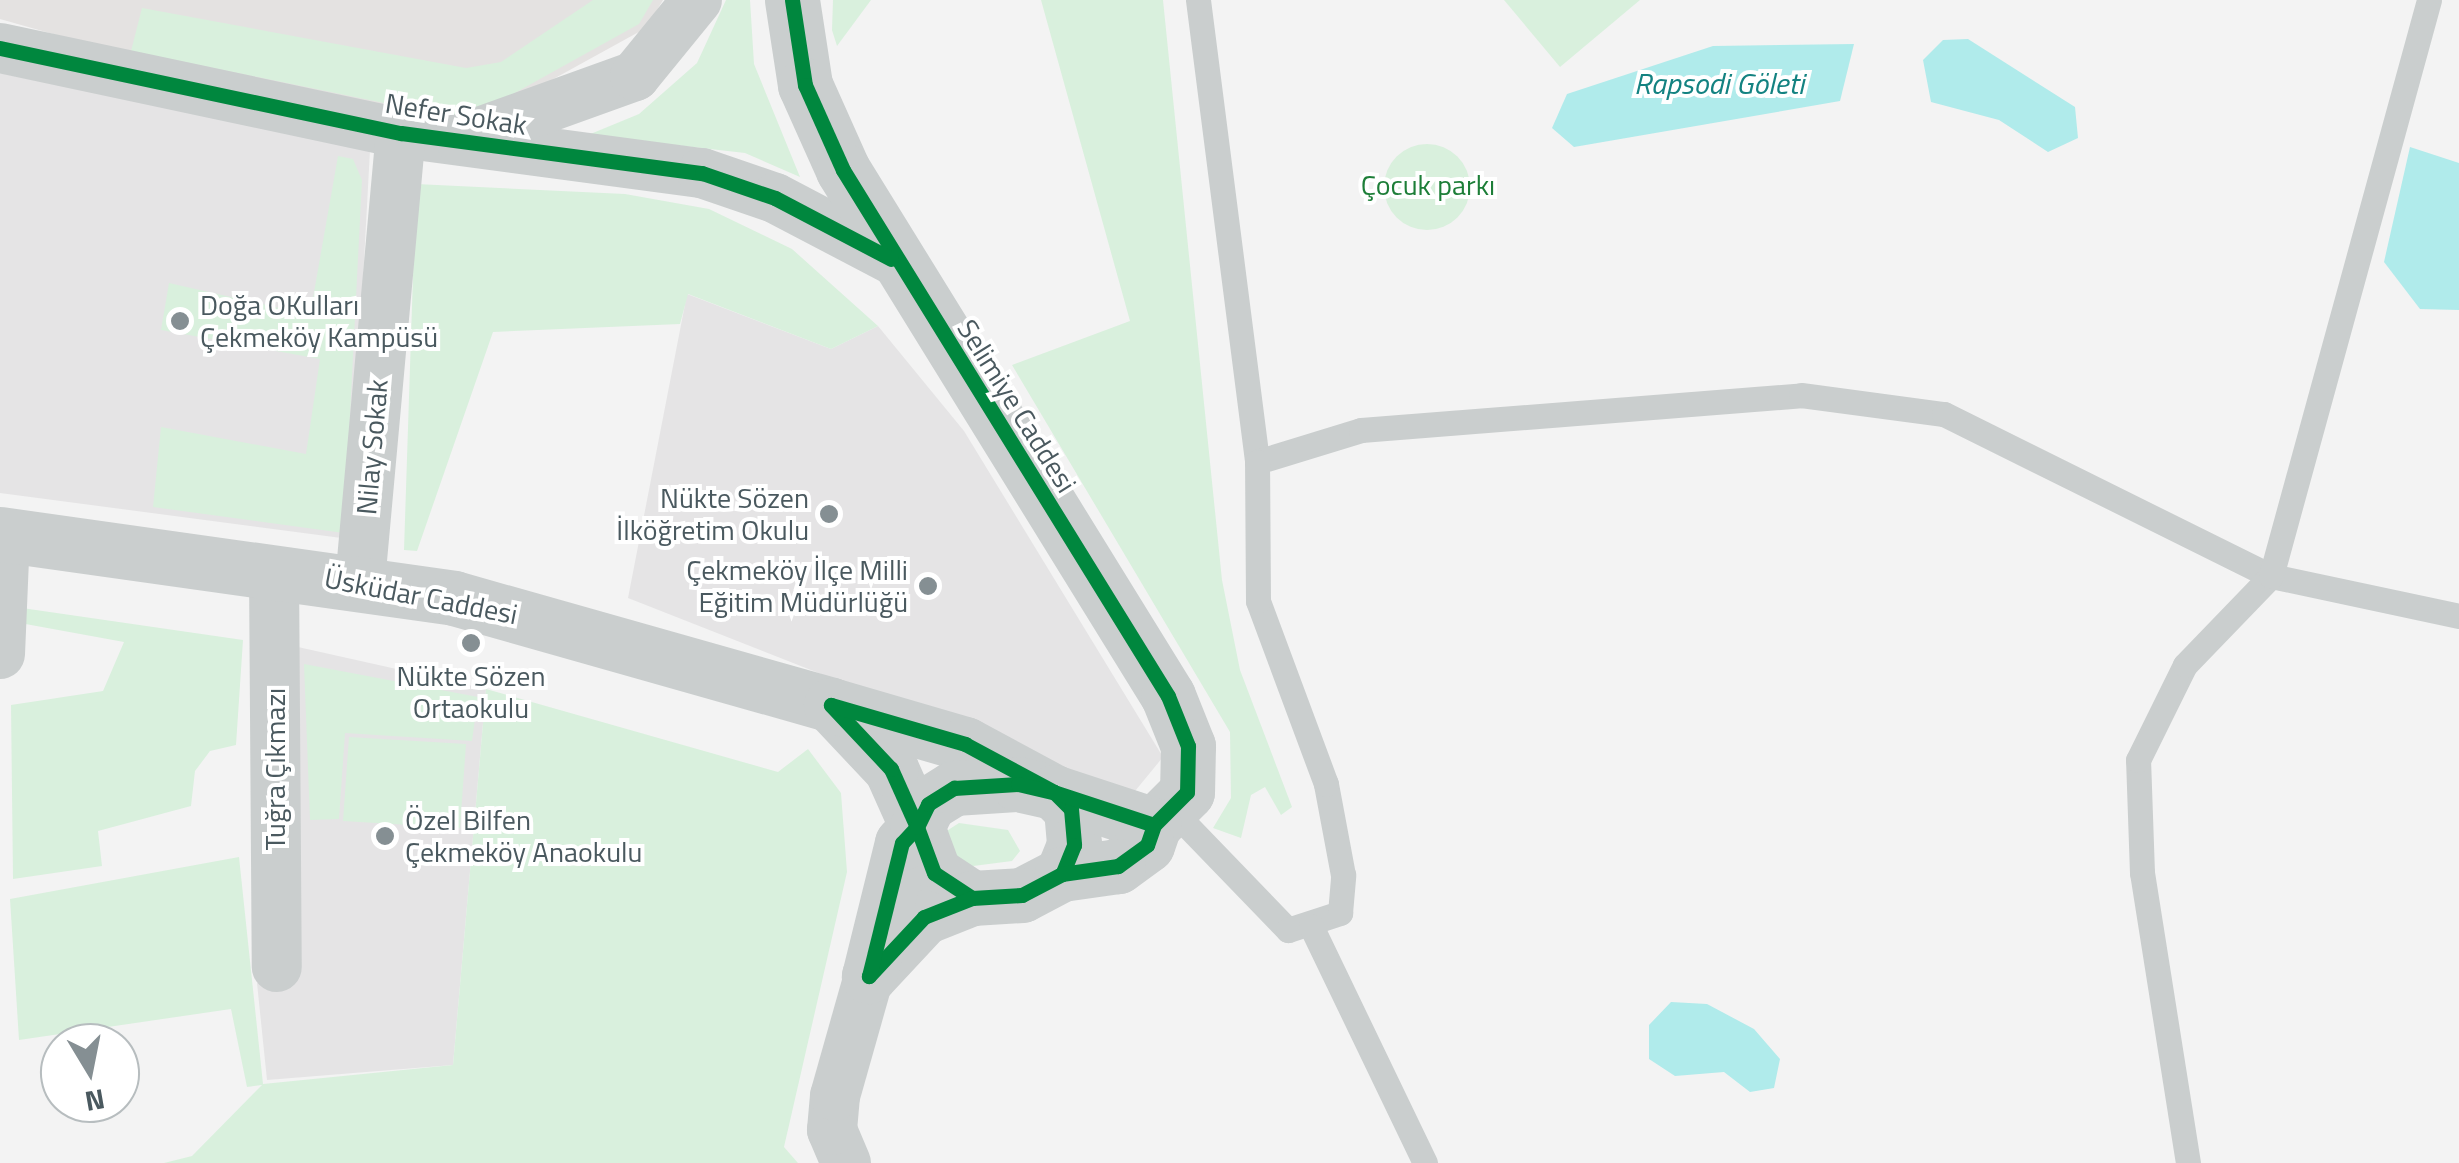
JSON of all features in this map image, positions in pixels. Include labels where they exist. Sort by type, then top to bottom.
[{"type":"street","points":[[457,140],[634,76],[697,0]]},
{"type":"street","name":"Selimiye Caddesi","points":[[792,0],[806,86],[891,259],[1168,696],[1188,746],[1187,792],[1163,818]]},
{"type":"street","name":"Nefer Sokak","points":[[0,48],[401,133],[649,162],[739,183],[891,259]]},
{"type":"street","name":"Nilay Sokak","points":[[360,582],[401,133]]},
{"type":"street","points":[[0,654],[3,535]]},
{"type":"street","name":"Üsküdar Caddesi","points":[[3,535],[360,582],[592,631],[965,744],[1054,792]]},
{"type":"street","name":"Tuğra Çıkmazı","points":[[274,570],[276,966]]},
{"type":"street","points":[[832,705],[891,769],[934,873],[972,898]]},
{"type":"street","points":[[846,1163],[832,1130],[835,1096],[902,844],[917,827],[928,804],[954,788],[1054,792],[1163,818],[1146,845],[1118,866],[1062,874],[1022,896],[972,898],[899,935],[869,976]]},
{"type":"street","points":[[1054,792],[1071,809],[1074,845],[1062,874]]},
{"type":"lane","points":[[1163,818],[1288,930],[1311,926],[1340,913],[1343,875],[1326,784],[1258,601],[1257,462],[1198,0]]},
{"type":"lane","points":[[2188,1163],[2142,873],[2138,760],[2185,665],[2271,576],[2429,0]]},
{"type":"lane","points":[[1257,462],[1360,430],[1801,396],[1944,414],[2271,576],[2459,616]]},
{"type":"lane","points":[[1311,926],[1424,1163]]},
{"type":"shaded area","points":[[0,0],[663,0],[646,28],[490,114],[445,120],[127,55],[0,19]]},
{"type":"shaded area","name":"Doğa OKulları Çekmeköy Kampüsü","points":[[0,73],[370,150],[349,539],[0,493]]},
{"type":"shaded area","name":"Nükte Sözen İlköğretim Okulu","points":[[687,294],[831,349],[878,326],[964,431],[1163,757],[1131,796],[628,598]]},
{"type":"shaded area","name":"Özel Bilfen Çekmeköy Anaokulu","points":[[298,647],[486,689],[453,1065],[267,1080],[257,983],[295,983]]},
{"type":"green space","points":[[593,0],[653,0],[639,24],[486,109],[447,116],[131,51],[142,8],[466,68],[501,62]]},
{"type":"green space","points":[[726,0],[750,0],[754,64],[800,177],[745,153],[588,135],[639,114],[697,63]]},
{"type":"green space","points":[[833,0],[871,0],[837,46],[832,30]]},
{"type":"green space","points":[[1041,0],[1163,0],[1222,580],[1240,670],[1292,807],[1281,815],[1265,787],[1251,795],[1241,838],[1213,828],[1231,798],[1230,732],[1012,365],[1130,321]]},
{"type":"green space","points":[[1504,0],[1640,0],[1560,67]]},
{"type":"green space","name":"Çocuk parkı","points":[[1427,144],[1451,151],[1463,163],[1470,187],[1463,211],[1451,223],[1427,230],[1403,223],[1391,211],[1384,187],[1391,163],[1403,151]]},
{"type":"green space","points":[[338,156],[353,159],[362,180],[344,533],[153,507],[161,427],[306,454],[320,359],[161,330],[169,283],[310,315]]},
{"type":"green space","points":[[416,184],[625,194],[709,209],[792,249],[878,326],[831,349],[688,294],[680,324],[493,332],[417,551],[404,550]]},
{"type":"green space","points":[[22,608],[243,640],[236,745],[210,751],[195,771],[191,806],[98,831],[102,866],[13,879],[11,705],[103,691],[124,642],[20,623]]},
{"type":"green space","points":[[304,664],[478,697],[472,741],[345,733],[339,819],[310,820]]},
{"type":"green space","points":[[486,689],[778,772],[808,749],[841,793],[847,872],[784,1147],[798,1163],[164,1163],[192,1156],[262,1085],[247,1087],[231,1009],[135,1023],[40,1023],[40,1037],[19,1040],[10,899],[239,857],[263,1084],[453,1065]]},
{"type":"green space","points":[[349,737],[466,744],[460,828],[343,821]]},
{"type":"green space","points":[[959,823],[1008,830],[1020,851],[1012,861],[950,869],[945,832]]},
{"type":"water","points":[[1968,39],[2075,107],[2078,138],[2048,152],[1999,120],[1931,102],[1923,60],[1943,40]]},
{"type":"water","name":"Rapsodi Göleti","points":[[1854,44],[1840,101],[1574,147],[1552,128],[1567,94],[1713,46]]},
{"type":"water","points":[[2410,147],[2459,163],[2459,310],[2420,309],[2384,262]]},
{"type":"water","points":[[1671,1002],[1707,1004],[1754,1029],[1780,1059],[1774,1088],[1750,1092],[1724,1072],[1675,1076],[1649,1059],[1649,1025]]},
{"type":"cycle path","points":[[792,0],[805,85],[843,170],[1168,696],[1188,746],[1187,792],[1154,825]]},
{"type":"cycle path","points":[[0,48],[401,133],[702,173],[775,198],[891,259]]},
{"type":"cycle path","points":[[972,898],[934,873],[917,827],[891,769],[831,705],[965,744],[1054,792],[1071,809],[1074,845],[1062,874],[1022,895],[972,898],[924,917],[869,976],[902,843],[917,827],[928,804],[954,788],[1018,784],[1054,792],[1154,825],[1147,845],[1118,866],[1062,874]]},
{"type":"place","name":"Doğa OKulları Çekmeköy Kampüsü","points":[[180,321]]},
{"type":"place","name":"Nükte Sözen İlköğretim Okulu","points":[[829,514]]},
{"type":"place","name":"Çekmeköy İlçe Milli Eğitim Müdürlüğü","points":[[928,586]]},
{"type":"place","name":"Nükte Sözen Ortaokulu","points":[[471,643]]},
{"type":"place","name":"Özel Bilfen Çekmeköy Anaokulu","points":[[385,836]]}]
